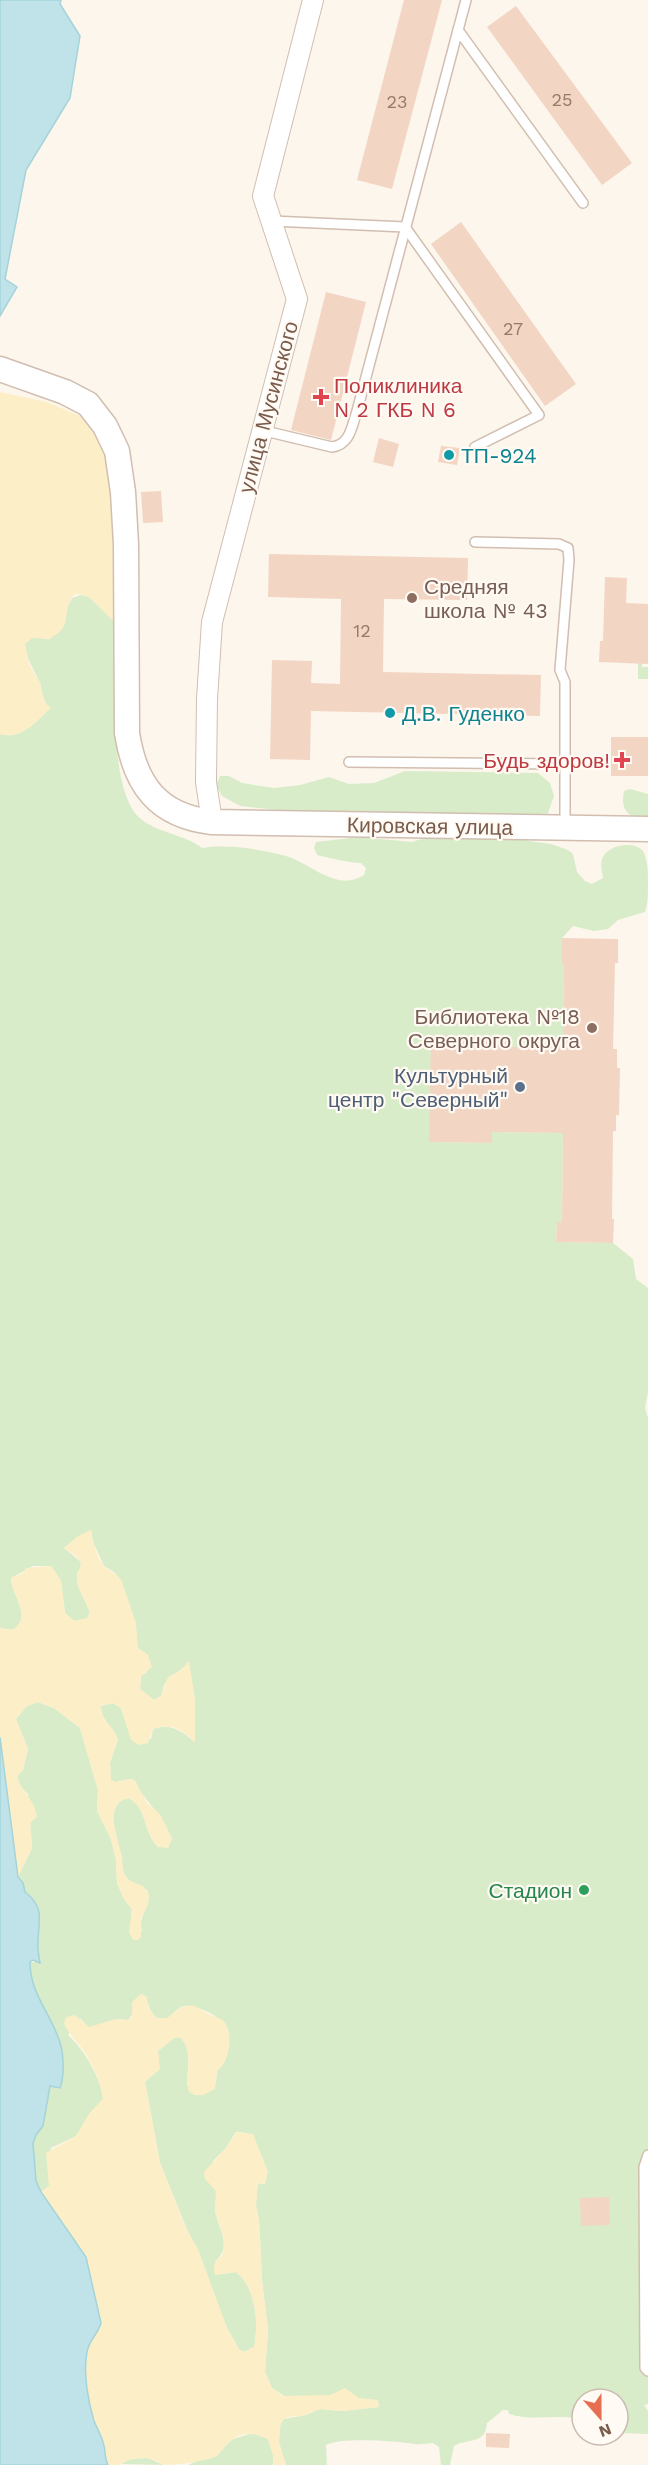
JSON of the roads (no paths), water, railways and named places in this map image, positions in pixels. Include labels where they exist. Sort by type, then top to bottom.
[{"type":"street","name":"улица Мусинского","points":[[212,822],[206,782],[207,699],[212,622],[297,299],[263,196],[313,0]]},
{"type":"street","name":"Кировская улица","points":[[0,369],[65,392],[88,404],[105,426],[117,451],[124,502],[130,752],[144,785],[162,805],[181,816],[212,822],[648,830]]},
{"type":"lane","points":[[261,430],[332,447],[340,446],[347,440],[357,411],[466,0]]},
{"type":"lane","points":[[458,30],[583,203]]},
{"type":"lane","points":[[270,221],[405,227]]},
{"type":"lane","points":[[405,227],[539,415],[475,447]]},
{"type":"lane","points":[[475,542],[559,544],[568,548],[560,670],[565,682],[565,828]]},
{"type":"lane","points":[[349,762],[564,764]]},
{"type":"lane","points":[[648,2155],[644,2167],[645,2368],[648,2371]]},
{"type":"water","points":[[0,0],[61,0],[60,4],[80,36],[70,98],[26,170],[5,279],[17,287],[0,316]]},
{"type":"water","points":[[0,1737],[18,1877],[23,1883],[25,1892],[36,1904],[39,1915],[40,1963],[33,1960],[30,1962],[31,1973],[36,1992],[54,2027],[63,2055],[63,2076],[60,2088],[50,2086],[43,2126],[33,2143],[36,2181],[41,2192],[86,2257],[101,2323],[87,2352],[87,2387],[94,2421],[103,2442],[108,2465],[0,2465]]},
{"type":"place","name":"Поликлиника N 2 ГКБ N 6","points":[[321,397]]},
{"type":"place","name":"ТП-924","points":[[449,455]]},
{"type":"place","name":"Средняя школа № 43","points":[[412,598]]},
{"type":"place","name":"Д.В. Гуденко","points":[[390,713]]},
{"type":"place","name":"Будь здоров!","points":[[622,760]]},
{"type":"place","name":"Библиотека №18 Северного округа","points":[[592,1028]]},
{"type":"place","name":"Культурный центр \"Северный\"","points":[[520,1087]]},
{"type":"place","name":"Стадион","points":[[584,1890]]}]
